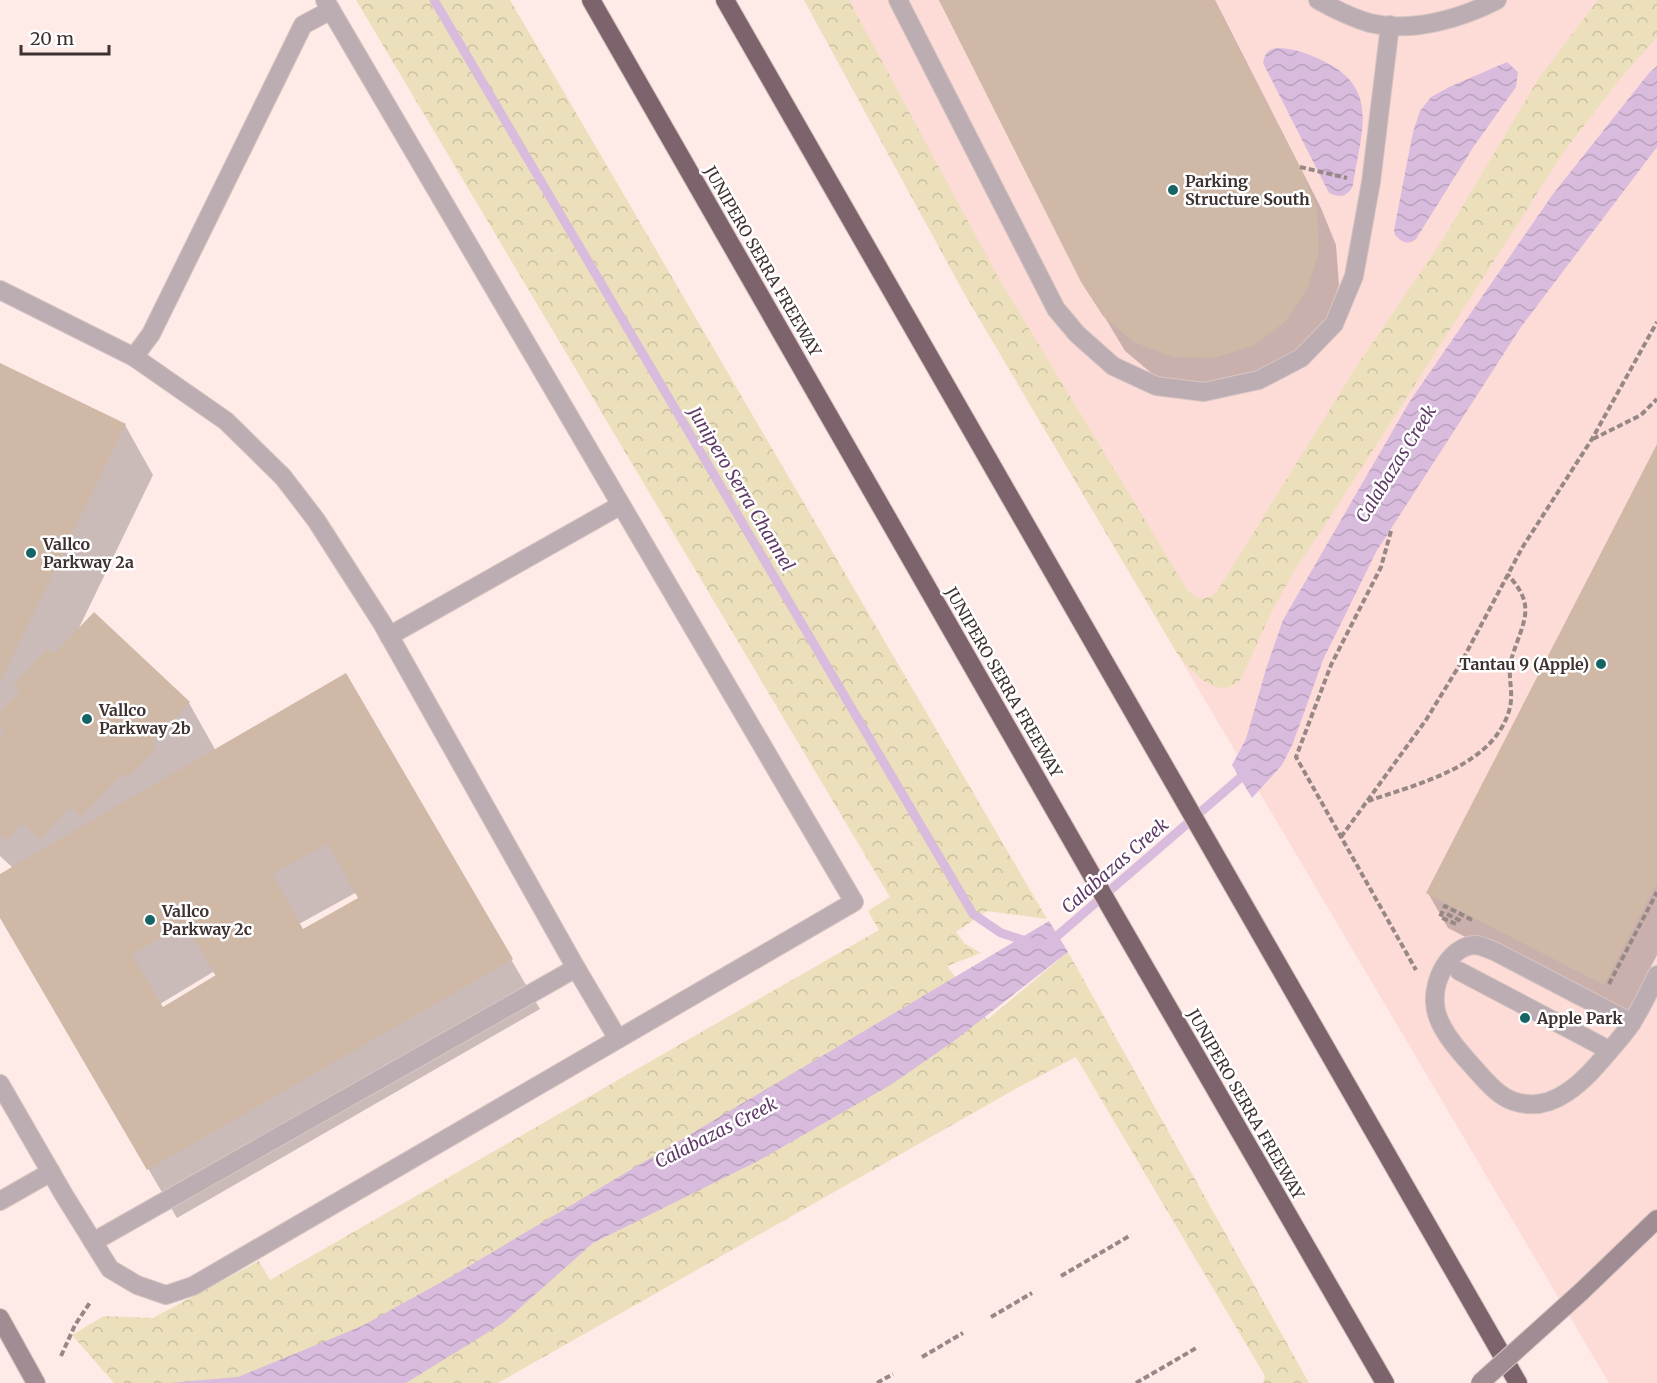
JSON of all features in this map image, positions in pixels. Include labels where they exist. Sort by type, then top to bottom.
[{"type":"highway","name":"JUNIPERO SERRA FREEWAY","points":[[591,0],[1385,1383]]},
{"type":"highway","points":[[725,0],[1518,1383]]},
{"type":"main road","points":[[1480,1383],[1581,1292],[1657,1219]]},
{"type":"main road","points":[[0,1318],[36,1383]]},
{"type":"street","points":[[898,0],[1056,309],[1077,334],[1113,366],[1156,386],[1204,392],[1259,380],[1301,358],[1334,324],[1354,276],[1364,230],[1390,25]]},
{"type":"street","points":[[1318,0],[1370,23],[1390,25],[1422,24],[1451,18],[1480,9],[1497,0]]},
{"type":"street","points":[[0,1084],[110,1269],[137,1285],[166,1295],[193,1286],[854,902],[328,5],[303,25],[151,334],[134,357]]},
{"type":"street","points":[[0,290],[134,357],[225,421],[283,477],[316,520],[389,636],[618,1039]]},
{"type":"street","points":[[389,636],[621,505]]},
{"type":"street","points":[[1632,1023],[1494,951],[1477,945],[1464,948],[1452,957],[1440,978],[1434,1002],[1437,1017],[1444,1030],[1488,1083],[1513,1101],[1531,1104],[1556,1099],[1580,1084],[1632,1023],[1657,975]]},
{"type":"street","points":[[93,1242],[576,968]]},
{"type":"street","points":[[1459,971],[1609,1050]]},
{"type":"street","points":[[0,1201],[51,1172]]},
{"type":"path","points":[[1300,167],[1348,178]]},
{"type":"path","points":[[1341,837],[1426,720],[1462,661],[1522,548],[1592,439],[1657,322]]},
{"type":"path","points":[[1592,439],[1641,415],[1657,399]]},
{"type":"path","points":[[1391,531],[1381,567],[1331,665],[1296,757],[1434,1002]]},
{"type":"path","points":[[1367,801],[1436,778],[1473,758],[1496,738],[1509,713],[1512,697],[1508,669],[1527,607],[1520,587],[1507,574]]},
{"type":"path","points":[[1606,990],[1657,891]]},
{"type":"path","points":[[1447,914],[1461,921],[1459,926],[1440,916],[1445,906],[1475,922]]},
{"type":"path","points":[[1061,1276],[1131,1235]]},
{"type":"path","points":[[991,1317],[1032,1293]]},
{"type":"path","points":[[61,1356],[75,1325],[91,1301]]},
{"type":"path","points":[[922,1357],[963,1333]]},
{"type":"path","points":[[1136,1383],[1198,1347]]},
{"type":"path","points":[[877,1383],[893,1374]]},
{"type":"shaded area","name":"Apple Park","points":[[804,0],[1657,0],[1657,1383],[1609,1383],[964,293]]},
{"type":"green space","points":[[356,0],[510,0],[1047,919],[987,911],[956,932],[964,943],[981,953],[947,966],[987,1020],[1068,952],[1309,1383],[1263,1383],[1265,1376],[1076,1057],[1017,1088],[498,1383],[114,1383],[72,1335],[104,1316],[153,1318],[259,1261],[270,1280],[879,930],[868,911],[890,897]]},
{"type":"green space","points":[[804,0],[849,0],[999,279],[1188,591],[1199,599],[1212,596],[1218,590],[1358,364],[1440,244],[1539,78],[1598,0],[1657,0],[1657,37],[1620,79],[1563,153],[1294,571],[1269,617],[1241,679],[1232,686],[1224,688],[1206,682],[1189,668],[1177,653],[964,293]]},
{"type":"water","points":[[1276,48],[1295,50],[1319,59],[1343,73],[1354,86],[1363,115],[1362,131],[1353,185],[1346,194],[1337,196],[1329,193],[1263,63],[1267,53]]},
{"type":"water","points":[[1507,62],[1518,72],[1516,87],[1474,146],[1416,239],[1410,242],[1403,241],[1395,235],[1394,230],[1413,132],[1420,111],[1431,97]]},
{"type":"water","points":[[1657,66],[1657,147],[1521,327],[1376,552],[1323,660],[1293,743],[1282,765],[1252,798],[1232,765],[1246,739],[1283,620],[1410,401],[1553,194]]},
{"type":"water","points":[[1049,921],[1068,952],[954,1041],[892,1084],[758,1161],[593,1243],[503,1323],[406,1383],[169,1383],[238,1377],[362,1326],[454,1275]]},
{"type":"building","name":"Parking Structure South","points":[[939,0],[1214,0],[1302,171],[1317,209],[1319,250],[1308,288],[1285,322],[1252,346],[1213,358],[1173,357],[1134,342],[1103,316],[1081,282]]},
{"type":"building","name":"Vallco Parkway 2a","points":[[0,363],[126,424],[0,682]]},
{"type":"building","name":"Tantau 9 (Apple)","points":[[1657,444],[1657,883],[1604,985],[1426,893]]},
{"type":"building","name":"Vallco Parkway 2b","points":[[94,612],[190,702],[151,744],[156,749],[128,777],[123,773],[81,817],[70,807],[40,839],[22,823],[6,840],[0,834],[0,737],[5,732],[0,727],[0,712],[20,691],[13,685],[48,648],[54,654]]},
{"type":"building","name":"Vallco Parkway 2c","points":[[346,673],[513,959],[147,1170],[0,918],[0,874]],"holes":[[[328,843],[358,898],[303,929],[272,874]],[[184,923],[216,975],[163,1007],[132,955]]]},
{"type":"waterway","name":"Junipero Serra Channel","points":[[434,0],[973,914],[1001,933],[1029,942]]},
{"type":"waterway","name":"Calabazas Creek","points":[[1049,943],[1247,772]]},
{"type":"place","name":"Parking Structure South","points":[[1173,190]]},
{"type":"place","name":"Vallco Parkway 2a","points":[[31,553]]},
{"type":"place","name":"Tantau 9 (Apple)","points":[[1601,664]]},
{"type":"place","name":"Vallco Parkway 2b","points":[[87,719]]},
{"type":"place","name":"Vallco Parkway 2c","points":[[150,920]]},
{"type":"place","name":"Apple Park","points":[[1525,1018]]}]
